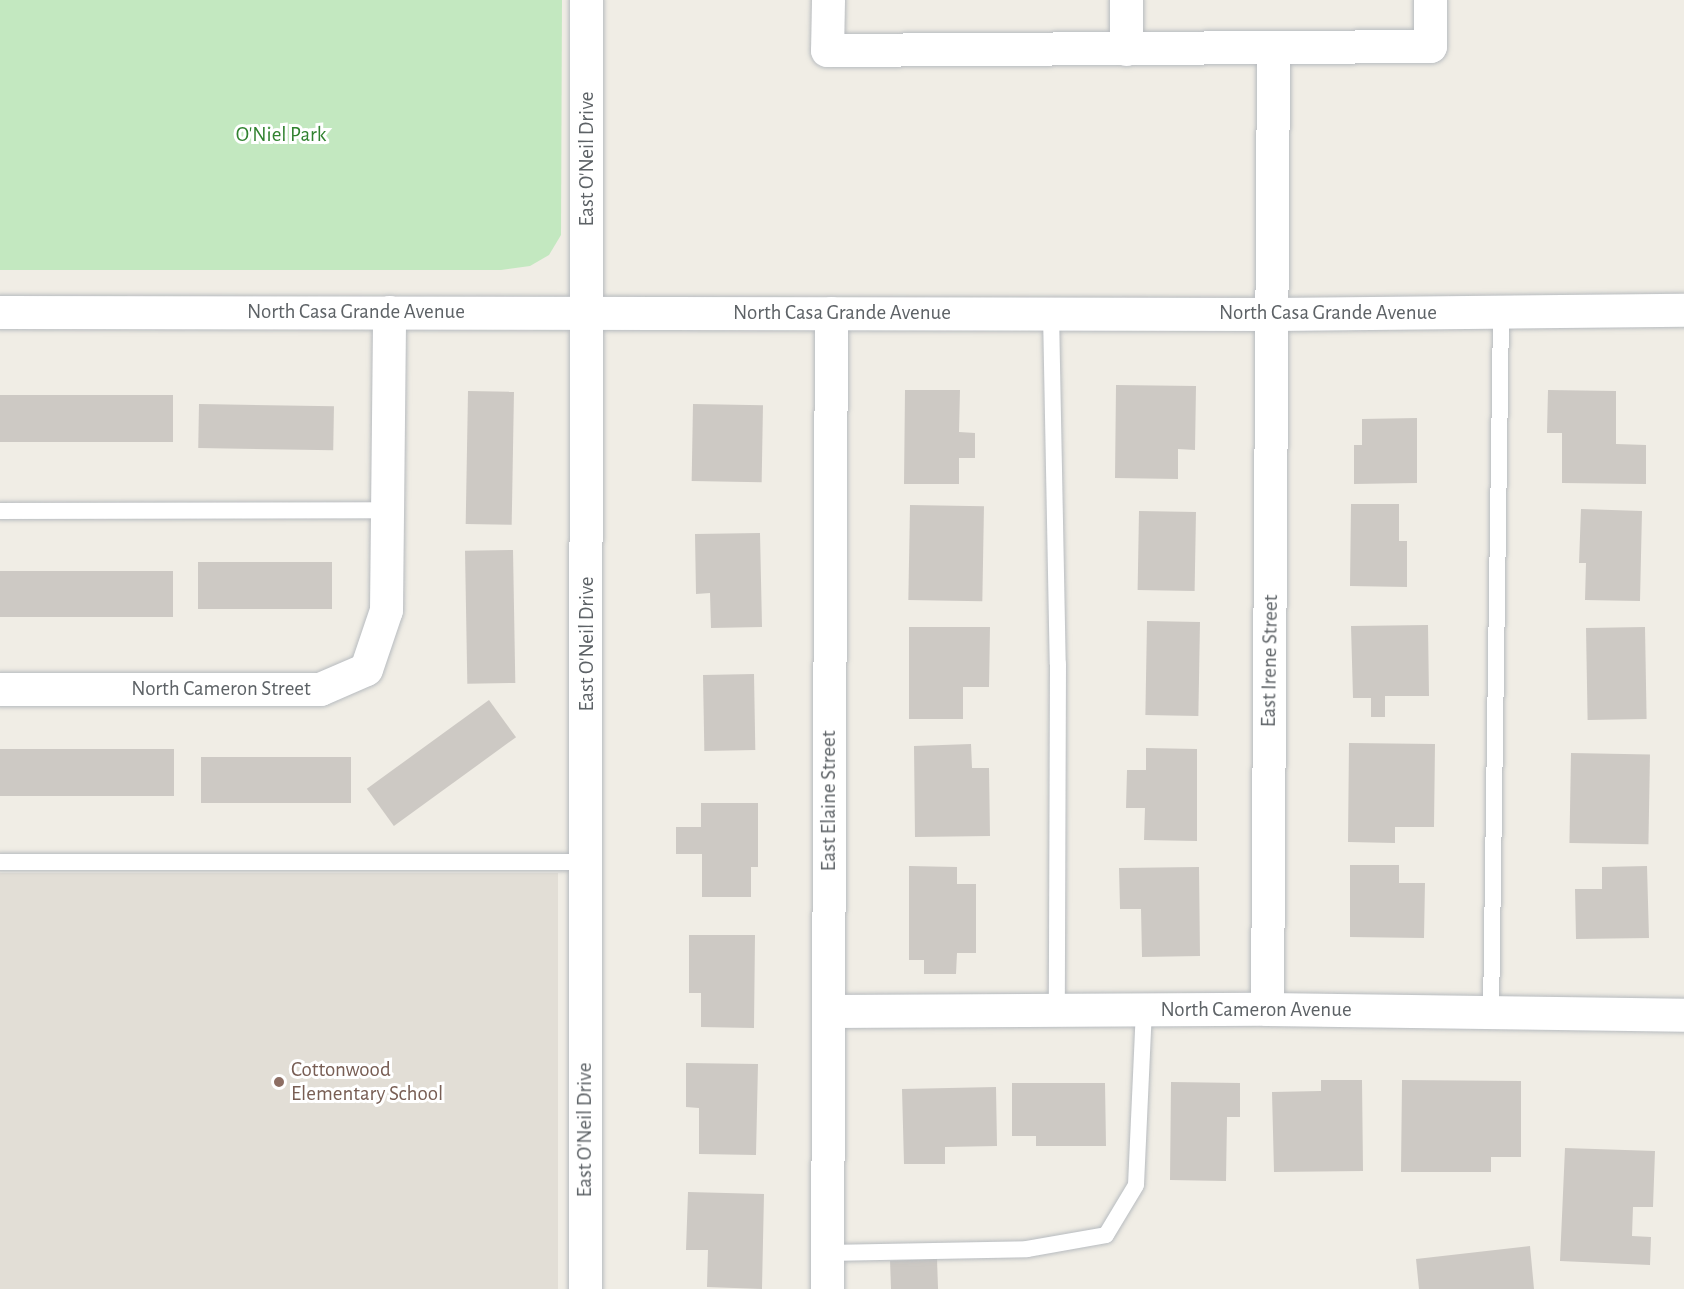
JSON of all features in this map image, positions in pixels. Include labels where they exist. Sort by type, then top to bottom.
[{"type":"street","name":"East O'Neil Drive","points":[[585,1289],[588,312],[586,0]]},
{"type":"street","points":[[828,0],[827,50],[1273,49],[1430,46],[1430,0]]},
{"type":"street","points":[[1126,0],[1126,49]]},
{"type":"street","name":"East Irene Street","points":[[1267,1009],[1274,314],[1273,49]]},
{"type":"street","name":"North Casa Grande Avenue","points":[[0,312],[1274,314],[1684,310]]},
{"type":"street","name":"North Cameron Street","points":[[0,690],[320,690],[366,669],[386,610],[389,312]]},
{"type":"street","name":"East Elaine Street","points":[[827,1289],[831,313]]},
{"type":"street","name":"North Cameron Avenue","points":[[828,1011],[1267,1009],[1684,1015]]},
{"type":"lane","points":[[1491,1012],[1501,311]]},
{"type":"lane","points":[[1051,313],[1058,664],[1057,1010]]},
{"type":"lane","points":[[0,511],[387,510]]},
{"type":"lane","points":[[0,862],[586,862]]},
{"type":"lane","points":[[827,1253],[1027,1249],[1106,1235],[1136,1185],[1144,1010]]},
{"type":"shaded area","name":"Cottonwood Elementary School","points":[[0,873],[558,873],[558,1289],[0,1289]]},
{"type":"green space","name":"O'Niel Park","points":[[0,0],[562,0],[561,235],[549,255],[530,266],[501,270],[0,270]]},
{"type":"building","points":[[1116,385],[1196,386],[1195,450],[1178,449],[1178,479],[1115,478]]},
{"type":"building","points":[[905,390],[960,390],[959,432],[975,433],[975,458],[959,458],[959,484],[904,484]]},
{"type":"building","points":[[1548,390],[1616,391],[1616,444],[1646,445],[1646,484],[1562,483],[1562,433],[1547,433]]},
{"type":"building","points":[[468,391],[514,392],[512,525],[466,524]]},
{"type":"building","points":[[0,395],[173,395],[173,442],[0,442]]},
{"type":"building","points":[[199,404],[334,406],[333,450],[198,448]]},
{"type":"building","points":[[693,404],[763,405],[762,482],[692,481]]},
{"type":"building","points":[[1417,418],[1417,483],[1354,484],[1354,445],[1362,445],[1362,419]]},
{"type":"building","points":[[1351,504],[1399,504],[1399,541],[1407,541],[1407,587],[1350,586]]},
{"type":"building","points":[[910,505],[984,506],[982,601],[908,600]]},
{"type":"building","points":[[1581,509],[1642,511],[1640,601],[1585,600],[1586,563],[1579,563]]},
{"type":"building","points":[[1139,511],[1196,512],[1195,591],[1138,590]]},
{"type":"building","points":[[760,533],[762,627],[711,628],[710,593],[696,594],[695,534]]},
{"type":"building","points":[[513,550],[515,683],[467,684],[465,551]]},
{"type":"building","points":[[198,562],[332,562],[332,609],[198,609]]},
{"type":"building","points":[[0,571],[173,571],[173,617],[0,617]]},
{"type":"building","points":[[1147,621],[1200,622],[1198,716],[1145,715]]},
{"type":"building","points":[[1428,625],[1429,696],[1385,696],[1385,717],[1371,717],[1371,698],[1353,698],[1351,626]]},
{"type":"building","points":[[909,627],[990,627],[989,687],[963,687],[963,719],[909,719]]},
{"type":"building","points":[[1645,627],[1647,719],[1588,720],[1586,628]]},
{"type":"building","points":[[754,674],[755,750],[704,751],[703,675]]},
{"type":"building","points":[[489,700],[516,737],[394,826],[367,789]]},
{"type":"building","points":[[1349,743],[1435,744],[1434,827],[1395,827],[1395,843],[1348,842]]},
{"type":"building","points":[[971,744],[972,768],[989,768],[990,836],[915,837],[914,746]]},
{"type":"building","points":[[1146,748],[1197,749],[1197,841],[1144,840],[1145,808],[1126,808],[1127,770],[1146,770]]},
{"type":"building","points":[[0,749],[174,749],[174,796],[0,796]]},
{"type":"building","points":[[1571,753],[1650,754],[1648,844],[1569,843]]},
{"type":"building","points":[[201,757],[351,757],[351,803],[201,803]]},
{"type":"building","points":[[701,803],[758,803],[758,867],[751,867],[751,897],[702,897],[702,854],[676,854],[676,827],[701,827]]},
{"type":"building","points":[[1350,865],[1399,865],[1399,883],[1425,883],[1424,938],[1350,937]]},
{"type":"building","points":[[909,866],[957,867],[957,884],[976,884],[976,953],[957,953],[956,974],[924,974],[924,960],[909,960]]},
{"type":"building","points":[[1647,866],[1649,938],[1576,939],[1575,889],[1602,889],[1602,867]]},
{"type":"building","points":[[1199,867],[1200,956],[1142,957],[1141,909],[1120,909],[1119,868]]},
{"type":"building","points":[[689,935],[755,935],[754,1028],[701,1027],[701,993],[689,993]]},
{"type":"building","points":[[686,1063],[758,1064],[756,1155],[699,1154],[699,1108],[686,1107]]},
{"type":"building","points":[[1321,1080],[1362,1080],[1363,1171],[1274,1172],[1272,1092],[1321,1091]]},
{"type":"building","points":[[1402,1080],[1521,1081],[1521,1157],[1491,1157],[1491,1172],[1401,1172]]},
{"type":"building","points":[[1171,1082],[1240,1083],[1240,1117],[1227,1117],[1226,1181],[1170,1180]]},
{"type":"building","points":[[1012,1083],[1105,1083],[1106,1146],[1036,1146],[1036,1136],[1012,1136]]},
{"type":"building","points":[[996,1087],[997,1146],[945,1147],[945,1164],[904,1164],[902,1089]]},
{"type":"building","points":[[1565,1148],[1655,1151],[1653,1207],[1633,1207],[1632,1236],[1651,1237],[1650,1265],[1560,1261]]},
{"type":"building","points":[[688,1192],[764,1194],[762,1289],[707,1287],[708,1250],[686,1250]]},
{"type":"building","points":[[1530,1246],[1534,1289],[1419,1289],[1416,1259]]},
{"type":"building","points":[[937,1259],[938,1289],[891,1289],[890,1261]]},
{"type":"place","name":"Cottonwood Elementary School","points":[[279,1082]]}]
